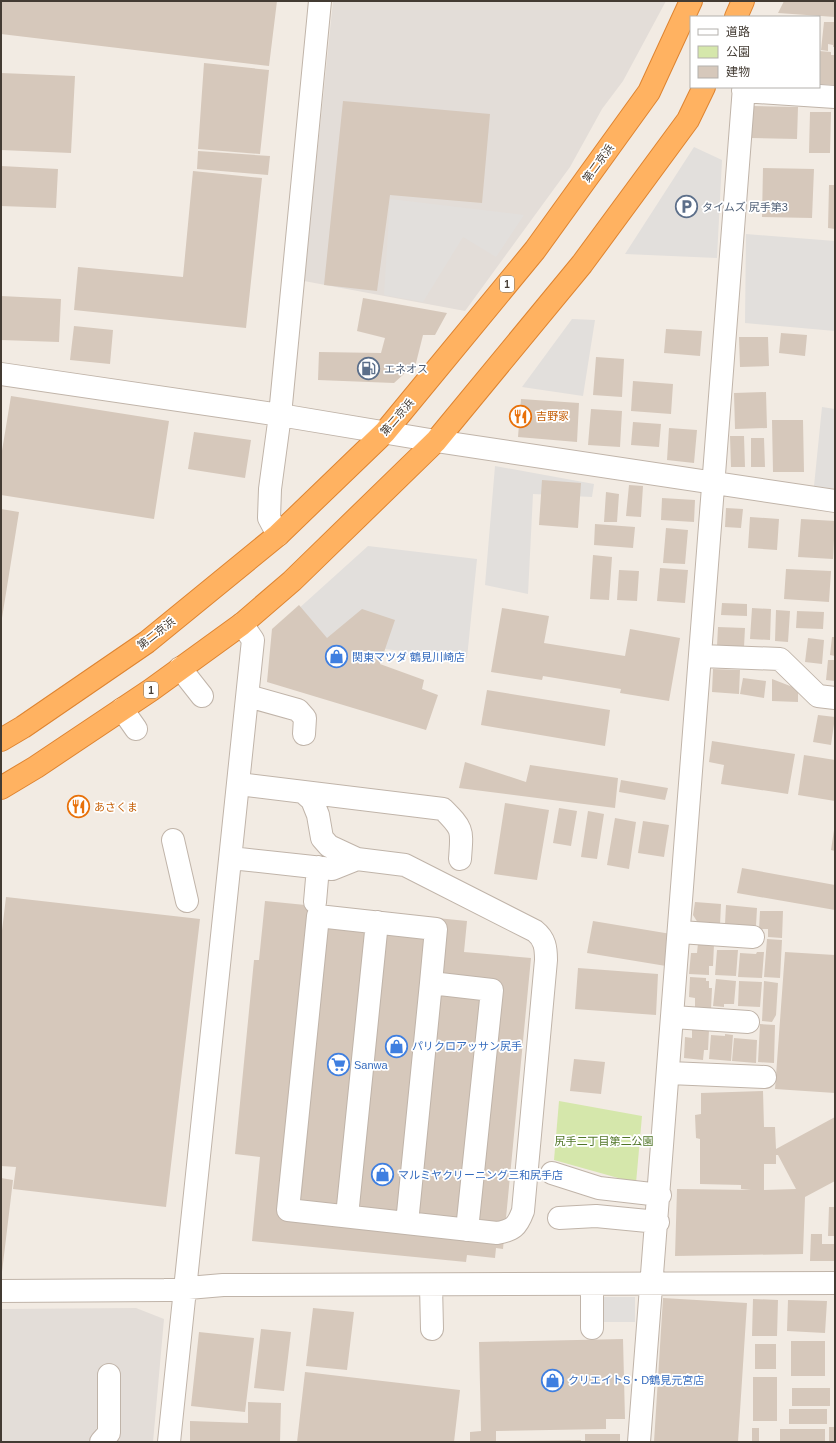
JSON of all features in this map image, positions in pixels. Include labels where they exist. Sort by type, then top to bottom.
[{"type":"highway","name":"第二京浜","points":[[1,740],[23,727],[146,642],[278,534],[385,432],[535,250],[649,92],[691,1]]},
{"type":"highway","points":[[736,16],[743,1]]},
{"type":"highway","name":"1","points":[[1,788],[36,767],[151,690],[242,624],[292,581],[436,441],[582,264],[688,120],[704,88]]},
{"type":"street","points":[[278,534],[269,518],[270,489],[280,415],[320,1]]},
{"type":"street","points":[[749,1],[749,16]]},
{"type":"street","points":[[639,1442],[658,1222],[680,932],[694,840],[698,787],[702,656],[743,89],[835,97]]},
{"type":"street","points":[[1,374],[280,415],[436,441],[835,501]]},
{"type":"street","points":[[169,1442],[253,640],[242,624]]},
{"type":"street","points":[[702,656],[780,659],[818,696],[835,698]]},
{"type":"street","points":[[180,668],[202,696]]},
{"type":"street","points":[[248,696],[298,710],[305,718],[304,734]]},
{"type":"street","points":[[122,709],[136,729]]},
{"type":"street","points":[[239,784],[443,809],[458,824],[462,835],[460,859]]},
{"type":"street","points":[[303,792],[312,800],[318,815],[322,838],[329,846],[357,859],[405,865],[535,931],[541,935],[546,946],[546,960],[523,1211],[519,1222],[510,1230],[497,1234],[288,1210],[318,916],[436,929],[407,1223]]},
{"type":"street","points":[[318,815],[342,796]]},
{"type":"street","points":[[173,840],[187,900]]},
{"type":"street","points":[[231,858],[332,869],[357,859]]},
{"type":"street","points":[[315,902],[318,867]]},
{"type":"street","points":[[347,1216],[377,922]]},
{"type":"street","points":[[680,932],[753,937]]},
{"type":"street","points":[[431,984],[492,990],[467,1230]]},
{"type":"street","points":[[673,1017],[748,1022]]},
{"type":"street","points":[[669,1073],[766,1077]]},
{"type":"street","points":[[552,1173],[599,1188],[660,1194]]},
{"type":"street","points":[[559,1218],[596,1216],[658,1222]]},
{"type":"street","points":[[1,1291],[146,1291],[222,1285],[835,1282]]},
{"type":"street","points":[[431,1284],[432,1329]]},
{"type":"street","points":[[592,1284],[592,1328]]},
{"type":"street","points":[[101,1442],[109,1433],[109,1375]]},
{"type":"shaded area","points":[[333,1],[666,1],[623,81],[602,109],[570,167],[465,311],[304,281]]},
{"type":"shaded area","name":"タイムズ 尻手第3","points":[[694,147],[722,160],[717,258],[625,254]]},
{"type":"shaded area","points":[[390,199],[524,215],[496,257],[463,237],[423,302],[384,295]]},
{"type":"shaded area","points":[[746,234],[835,241],[835,331],[745,323]]},
{"type":"shaded area","points":[[572,319],[595,320],[583,396],[522,387]]},
{"type":"shaded area","points":[[822,407],[835,409],[835,489],[814,486]]},
{"type":"shaded area","points":[[495,466],[594,484],[592,497],[533,494],[528,594],[485,585]]},
{"type":"shaded area","points":[[368,546],[477,559],[467,658],[301,640],[286,620]]},
{"type":"shaded area","points":[[604,1297],[635,1297],[635,1322],[604,1322]]},
{"type":"shaded area","points":[[136,1308],[164,1319],[153,1442],[1,1442],[1,1309]]},
{"type":"green space","name":"尻手二丁目第二公園","points":[[559,1101],[642,1116],[636,1183],[554,1160]]},
{"type":"building","points":[[1,1],[277,1],[269,66],[1,34]]},
{"type":"building","points":[[784,1],[835,1],[835,17],[778,13]]},
{"type":"building","points":[[824,22],[835,22],[835,47],[828,44],[828,51],[821,50]]},
{"type":"building","points":[[820,51],[831,52],[831,55],[835,55],[835,85],[820,84]]},
{"type":"building","points":[[204,63],[269,70],[260,154],[198,149]]},
{"type":"building","points":[[1,73],[75,76],[71,153],[1,150]]},
{"type":"building","points":[[343,101],[490,114],[482,203],[390,195],[377,291],[324,285]]},
{"type":"building","points":[[752,106],[798,107],[797,139],[751,138]]},
{"type":"building","points":[[810,112],[831,112],[830,153],[809,153]]},
{"type":"building","points":[[198,151],[270,156],[268,175],[197,169]]},
{"type":"building","points":[[1,166],[58,169],[56,208],[1,206]]},
{"type":"building","points":[[763,168],[814,169],[812,218],[762,217]]},
{"type":"building","points":[[193,171],[262,178],[246,328],[74,310],[78,267],[183,277]]},
{"type":"building","points":[[829,185],[835,185],[835,229],[828,228]]},
{"type":"building","points":[[1,296],[61,299],[59,342],[1,340]]},
{"type":"building","points":[[363,298],[447,313],[435,335],[423,335],[416,363],[394,383],[318,380],[319,352],[381,353],[385,338],[357,331]]},
{"type":"building","points":[[74,326],[113,330],[110,364],[70,360]]},
{"type":"building","points":[[666,329],[702,331],[700,356],[664,353]]},
{"type":"building","points":[[781,333],[807,335],[805,356],[779,353]]},
{"type":"building","points":[[739,337],[768,337],[769,366],[740,367]]},
{"type":"building","points":[[596,357],[624,359],[622,397],[593,395]]},
{"type":"building","points":[[633,381],[673,384],[671,414],[631,411]]},
{"type":"building","points":[[766,392],[767,428],[735,429],[734,393]]},
{"type":"building","points":[[11,396],[169,421],[154,519],[1,495],[1,457]]},
{"type":"building","points":[[521,399],[579,403],[577,442],[518,437]]},
{"type":"building","points":[[591,409],[622,411],[620,447],[588,445]]},
{"type":"building","points":[[772,420],[803,420],[804,472],[773,472]]},
{"type":"building","points":[[633,422],[661,424],[659,447],[631,445]]},
{"type":"building","points":[[669,428],[697,430],[694,463],[667,460]]},
{"type":"building","points":[[194,432],[251,440],[245,478],[188,469]]},
{"type":"building","points":[[730,436],[744,436],[745,467],[731,467]]},
{"type":"building","points":[[751,438],[764,438],[765,467],[751,467]]},
{"type":"building","points":[[542,480],[581,483],[578,528],[539,525]]},
{"type":"building","points":[[629,485],[643,486],[641,517],[626,516]]},
{"type":"building","points":[[606,492],[619,494],[617,522],[604,522]]},
{"type":"building","points":[[662,498],[695,500],[694,522],[661,520]]},
{"type":"building","points":[[726,508],[743,509],[741,528],[725,527]]},
{"type":"building","points":[[1,509],[19,512],[2,618],[1,618]]},
{"type":"building","points":[[750,517],[779,519],[777,550],[748,548]]},
{"type":"building","points":[[801,519],[835,521],[833,559],[798,557]]},
{"type":"building","points":[[595,524],[635,527],[633,548],[594,545]]},
{"type":"building","points":[[666,528],[688,530],[685,564],[663,563]]},
{"type":"building","points":[[593,555],[612,557],[609,600],[590,599]]},
{"type":"building","points":[[660,568],[688,570],[685,603],[657,601]]},
{"type":"building","points":[[786,569],[831,571],[829,602],[784,599]]},
{"type":"building","points":[[619,570],[639,571],[637,601],[617,600]]},
{"type":"building","points":[[722,603],[747,604],[747,616],[721,615]]},
{"type":"building","points":[[299,605],[327,638],[362,609],[395,620],[380,664],[424,680],[422,689],[438,695],[426,730],[267,682],[272,629]]},
{"type":"building","points":[[502,608],[549,616],[544,643],[625,656],[630,629],[680,638],[669,701],[620,693],[621,689],[543,676],[542,680],[491,672]]},
{"type":"building","points":[[752,608],[771,609],[770,640],[750,639]]},
{"type":"building","points":[[776,610],[790,611],[788,642],[775,641]]},
{"type":"building","points":[[797,611],[824,612],[823,629],[796,628]]},
{"type":"building","points":[[718,627],[745,628],[744,647],[717,646]]},
{"type":"building","points":[[832,637],[835,637],[835,656],[830,655]]},
{"type":"building","points":[[808,638],[824,640],[822,664],[805,662]]},
{"type":"building","points":[[828,660],[835,660],[835,681],[826,680]]},
{"type":"building","points":[[713,669],[740,670],[739,694],[712,692]]},
{"type":"building","points":[[743,678],[766,681],[764,698],[740,694]]},
{"type":"building","points":[[772,679],[798,689],[798,702],[772,701]]},
{"type":"building","points":[[487,690],[610,710],[605,746],[481,725]]},
{"type":"building","points":[[818,715],[835,717],[831,745],[813,742]]},
{"type":"building","points":[[712,741],[795,754],[788,794],[721,784],[724,765],[709,762]]},
{"type":"building","points":[[804,755],[835,760],[835,801],[798,795]]},
{"type":"building","points":[[465,762],[526,782],[530,765],[618,778],[615,808],[459,788]]},
{"type":"building","points":[[621,780],[668,788],[665,800],[619,792]]},
{"type":"building","points":[[505,803],[549,810],[537,880],[494,874]]},
{"type":"building","points":[[559,808],[577,811],[571,846],[553,843]]},
{"type":"building","points":[[588,811],[604,814],[597,859],[581,857]]},
{"type":"building","points":[[615,818],[636,822],[629,869],[607,865]]},
{"type":"building","points":[[643,821],[669,825],[664,857],[638,853]]},
{"type":"building","points":[[835,830],[835,851],[831,850]]},
{"type":"building","points":[[742,868],[835,885],[835,910],[737,893]]},
{"type":"building","points":[[6,897],[200,919],[166,1207],[13,1189],[16,1167],[1,1166],[1,939]]},
{"type":"building","points":[[265,901],[467,921],[464,952],[531,958],[503,1249],[496,1248],[495,1258],[467,1255],[466,1262],[252,1241],[260,1157],[235,1154],[254,960],[259,960]]},
{"type":"building","points":[[695,902],[721,904],[720,925],[698,923],[693,915]]},
{"type":"building","points":[[726,905],[757,908],[756,926],[725,924]]},
{"type":"building","points":[[760,911],[783,911],[782,938],[768,937],[768,929],[759,929]]},
{"type":"building","points":[[593,921],[671,934],[666,966],[587,953]]},
{"type":"building","points":[[767,939],[782,940],[780,978],[764,977]]},
{"type":"building","points":[[698,943],[714,944],[713,966],[709,966],[709,975],[689,974],[691,953],[697,953]]},
{"type":"building","points":[[717,950],[738,950],[736,976],[715,975]]},
{"type":"building","points":[[757,952],[764,952],[762,978],[738,977],[740,953],[756,954]]},
{"type":"building","points":[[785,952],[835,955],[835,1093],[775,1089]]},
{"type":"building","points":[[578,968],[658,974],[656,1015],[575,1009]]},
{"type":"building","points":[[690,977],[706,978],[706,981],[709,981],[709,988],[712,988],[711,1010],[695,1009],[695,998],[689,997]]},
{"type":"building","points":[[716,979],[736,981],[734,1004],[724,1004],[724,1007],[713,1006]]},
{"type":"building","points":[[739,981],[762,982],[760,1007],[738,1006]]},
{"type":"building","points":[[764,981],[778,983],[776,1015],[772,1022],[762,1021]]},
{"type":"building","points":[[760,1024],[775,1025],[774,1063],[758,1062]]},
{"type":"building","points":[[692,1028],[709,1030],[708,1050],[704,1050],[703,1060],[684,1058],[685,1037],[692,1038]]},
{"type":"building","points":[[725,1034],[733,1035],[731,1061],[709,1059],[711,1035],[725,1036]]},
{"type":"building","points":[[734,1038],[757,1040],[756,1063],[732,1061]]},
{"type":"building","points":[[574,1059],[605,1062],[601,1094],[570,1091]]},
{"type":"building","points":[[763,1091],[764,1127],[775,1127],[776,1149],[835,1117],[835,1181],[805,1197],[803,1254],[675,1256],[677,1189],[751,1190],[741,1189],[741,1185],[700,1184],[700,1139],[696,1138],[695,1115],[701,1114],[701,1093]],"holes":[[[776,1155],[778,1155],[796,1189],[764,1190],[764,1164],[776,1164]]]},
{"type":"building","points":[[1,1178],[13,1180],[2,1272],[1,1272]]},
{"type":"building","points":[[829,1207],[835,1207],[835,1236],[828,1236]]},
{"type":"building","points":[[811,1234],[822,1234],[822,1244],[835,1244],[835,1261],[810,1261]]},
{"type":"building","points":[[663,1298],[747,1303],[738,1442],[654,1442]]},
{"type":"building","points":[[753,1299],[778,1300],[777,1336],[752,1336]]},
{"type":"building","points":[[788,1300],[827,1301],[825,1333],[787,1331]]},
{"type":"building","points":[[313,1308],[354,1312],[347,1370],[306,1366]]},
{"type":"building","points":[[261,1329],[291,1332],[284,1391],[254,1388]]},
{"type":"building","points":[[199,1332],[254,1338],[245,1412],[191,1406]]},
{"type":"building","name":"クリエイトS・D鶴見元宮店","points":[[623,1339],[625,1419],[606,1419],[606,1429],[496,1431],[496,1442],[470,1442],[470,1432],[481,1431],[479,1342]]},
{"type":"building","points":[[791,1341],[825,1341],[825,1376],[791,1376]]},
{"type":"building","points":[[755,1344],[776,1344],[776,1369],[755,1369]]},
{"type":"building","points":[[305,1372],[460,1390],[454,1442],[297,1442]]},
{"type":"building","points":[[753,1377],[777,1377],[777,1421],[753,1421]]},
{"type":"building","points":[[792,1388],[830,1388],[830,1406],[792,1406]]},
{"type":"building","points":[[248,1402],[281,1403],[280,1442],[190,1442],[190,1421],[248,1423]]},
{"type":"building","points":[[789,1409],[827,1409],[827,1424],[789,1424]]},
{"type":"building","points":[[829,1427],[835,1427],[835,1442],[829,1442]]},
{"type":"building","points":[[752,1428],[759,1428],[759,1441],[752,1441]]},
{"type":"building","points":[[780,1429],[825,1429],[825,1442],[780,1442]]},
{"type":"building","points":[[585,1434],[620,1434],[620,1442],[585,1442]]},
{"type":"building","points":[[581,1440],[581,1442],[512,1442],[512,1441]]},
{"type":"place","name":"タイムズ 尻手第3","points":[[687,207]]},
{"type":"place","name":"エネオス","points":[[368,369]]},
{"type":"place","name":"吉野家","points":[[520,416]]},
{"type":"place","name":"関東マツダ 鶴見川崎店","points":[[337,657]]},
{"type":"place","name":"あさくま","points":[[79,807]]},
{"type":"place","name":"パリクロアッサン尻手","points":[[396,1046]]},
{"type":"place","name":"Sanwa","points":[[339,1065]]},
{"type":"place","name":"マルミヤクリーニング三和尻手店","points":[[382,1175]]},
{"type":"place","name":"クリエイトS・D鶴見元宮店","points":[[552,1380]]}]
